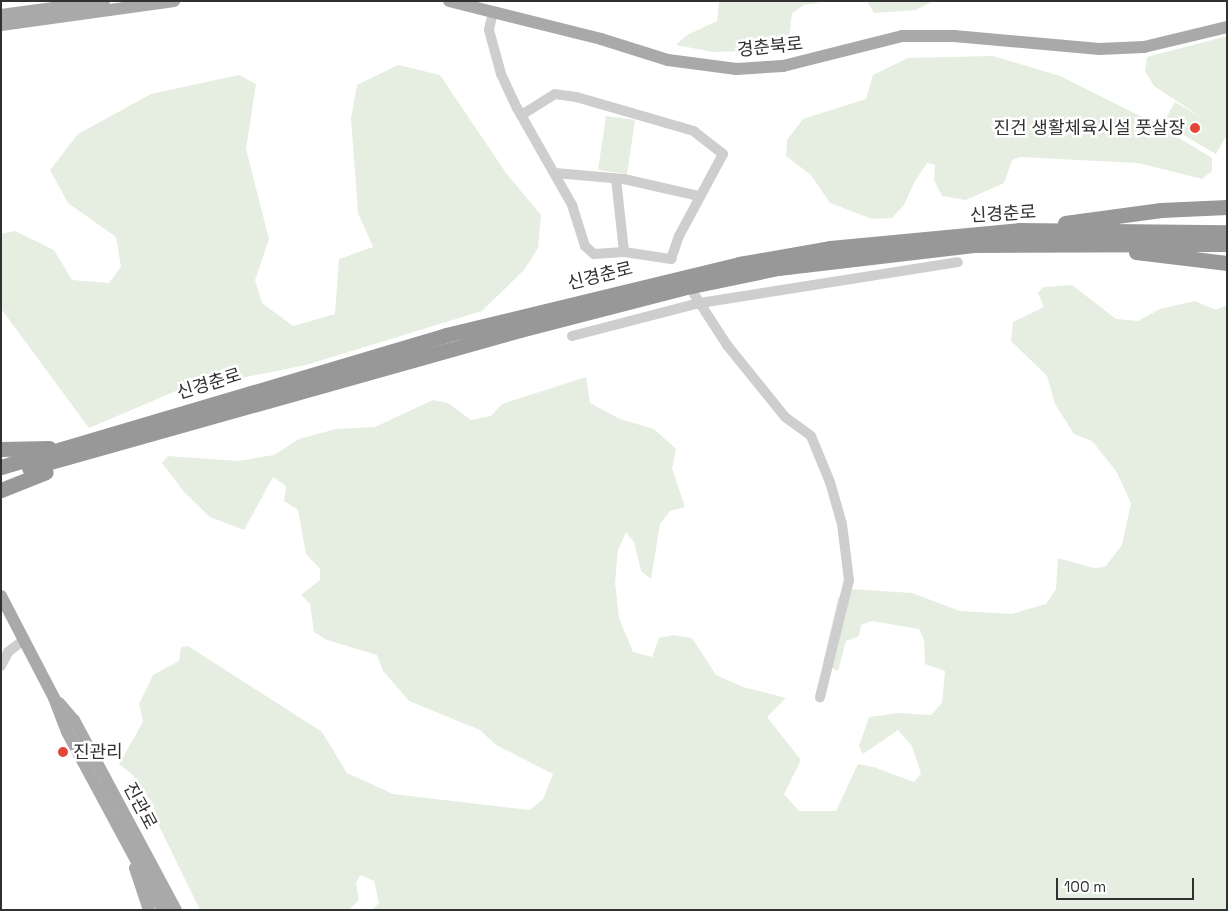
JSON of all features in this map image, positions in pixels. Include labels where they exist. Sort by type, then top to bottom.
[{"type":"highway","points":[[1019,230],[1161,210],[1227,207]]},
{"type":"highway","name":"신경춘로","points":[[1,467],[58,448],[446,334],[664,280],[830,248],[1019,230],[1227,232]]},
{"type":"highway","points":[[1043,243],[1227,263]]},
{"type":"highway","name":"신경춘로","points":[[94,452],[433,353],[682,288],[778,268],[892,252],[974,244],[1227,244]]},
{"type":"highway","points":[[1,449],[58,448]]},
{"type":"highway","points":[[1,476],[94,452]]},
{"type":"highway","points":[[1,490],[94,452]]},
{"type":"main road","points":[[1,15],[104,1]]},
{"type":"main road","points":[[1,25],[174,1]]},
{"type":"main road","name":"경춘북로","points":[[449,1],[601,38],[668,60],[736,69],[783,66],[902,36],[954,36],[1098,49],[1144,47],[1227,26]]},
{"type":"main road","name":"진관로","points":[[1,596],[54,698],[67,732],[164,910]]},
{"type":"main road","name":"진관로","points":[[54,698],[74,720],[176,910]]},
{"type":"main road","points":[[131,851],[149,910]]},
{"type":"street","points":[[493,12],[489,30],[502,74],[521,115],[572,205],[585,246],[594,254],[624,252],[674,263],[699,196],[724,154],[694,130],[576,97],[555,94],[521,115]]},
{"type":"street","points":[[555,173],[616,179],[699,196]]},
{"type":"street","points":[[616,179],[624,252]]},
{"type":"street","points":[[572,336],[697,299],[958,262]]},
{"type":"street","points":[[697,299],[728,345],[784,417],[811,436],[830,482],[842,524],[849,580],[820,697]]},
{"type":"street","points":[[1,666],[8,652],[25,639]]},
{"type":"shaded area","points":[[719,1],[827,1],[804,5],[792,13],[789,39],[770,50],[713,52],[676,45],[687,35],[717,21]]},
{"type":"shaded area","points":[[867,1],[933,1],[916,10],[874,13]]},
{"type":"shaded area","points":[[1227,36],[1227,135],[1216,154],[1163,123],[1175,102],[1204,119],[1154,86],[1145,71],[1147,57]]},
{"type":"shaded area","points":[[993,56],[1060,76],[1158,125],[1212,158],[1212,171],[1202,179],[1138,163],[1020,157],[1012,160],[1004,183],[966,200],[942,196],[934,180],[935,165],[927,163],[915,181],[904,205],[892,218],[872,219],[830,203],[811,175],[786,156],[787,140],[803,119],[866,99],[873,75],[908,58]]},
{"type":"shaded area","points":[[398,65],[440,75],[506,173],[541,215],[538,248],[524,270],[482,311],[306,365],[176,391],[89,428],[2,310],[1,302],[1,234],[15,231],[54,250],[72,280],[109,283],[121,267],[116,237],[68,203],[50,170],[78,134],[151,94],[239,75],[256,84],[246,149],[269,239],[255,280],[262,303],[293,326],[335,314],[339,259],[373,247],[358,213],[351,118],[357,85]]},
{"type":"shaded area","points":[[606,116],[635,120],[627,174],[598,170]]},
{"type":"shaded area","points":[[1072,285],[1116,319],[1138,321],[1160,309],[1195,301],[1216,310],[1227,305],[1227,910],[372,910],[379,903],[374,881],[360,875],[356,883],[359,900],[349,910],[200,910],[159,826],[153,804],[133,775],[119,764],[143,722],[139,704],[153,675],[179,661],[181,647],[188,646],[322,732],[347,773],[393,794],[530,810],[543,799],[553,774],[496,745],[480,730],[409,701],[383,671],[377,655],[327,640],[314,632],[310,604],[301,595],[320,580],[320,569],[306,554],[298,510],[284,501],[286,486],[273,477],[244,530],[210,517],[185,493],[162,463],[168,456],[238,461],[274,455],[299,439],[336,429],[375,427],[433,400],[448,403],[471,420],[491,416],[502,404],[586,377],[590,403],[620,419],[654,429],[676,449],[672,468],[685,507],[670,511],[660,524],[651,579],[641,571],[634,542],[626,532],[618,550],[615,583],[619,618],[633,652],[652,657],[659,638],[674,635],[692,638],[716,675],[743,687],[786,698],[767,717],[801,760],[784,794],[799,811],[836,811],[858,764],[874,767],[914,782],[921,774],[912,746],[898,730],[863,754],[859,746],[869,717],[898,713],[931,715],[942,703],[945,671],[925,664],[924,640],[919,629],[872,621],[861,625],[859,636],[846,641],[838,671],[823,663],[838,598],[851,589],[912,593],[960,611],[1012,614],[1046,604],[1056,589],[1058,558],[1094,568],[1105,567],[1122,545],[1131,503],[1116,471],[1092,441],[1074,434],[1055,404],[1047,376],[1011,341],[1013,322],[1044,307],[1038,293],[1043,287]]},
{"type":"place","name":"진건 생활체육시설 풋살장","points":[[1195,128]]},
{"type":"place","name":"진관리","points":[[63,752]]}]
